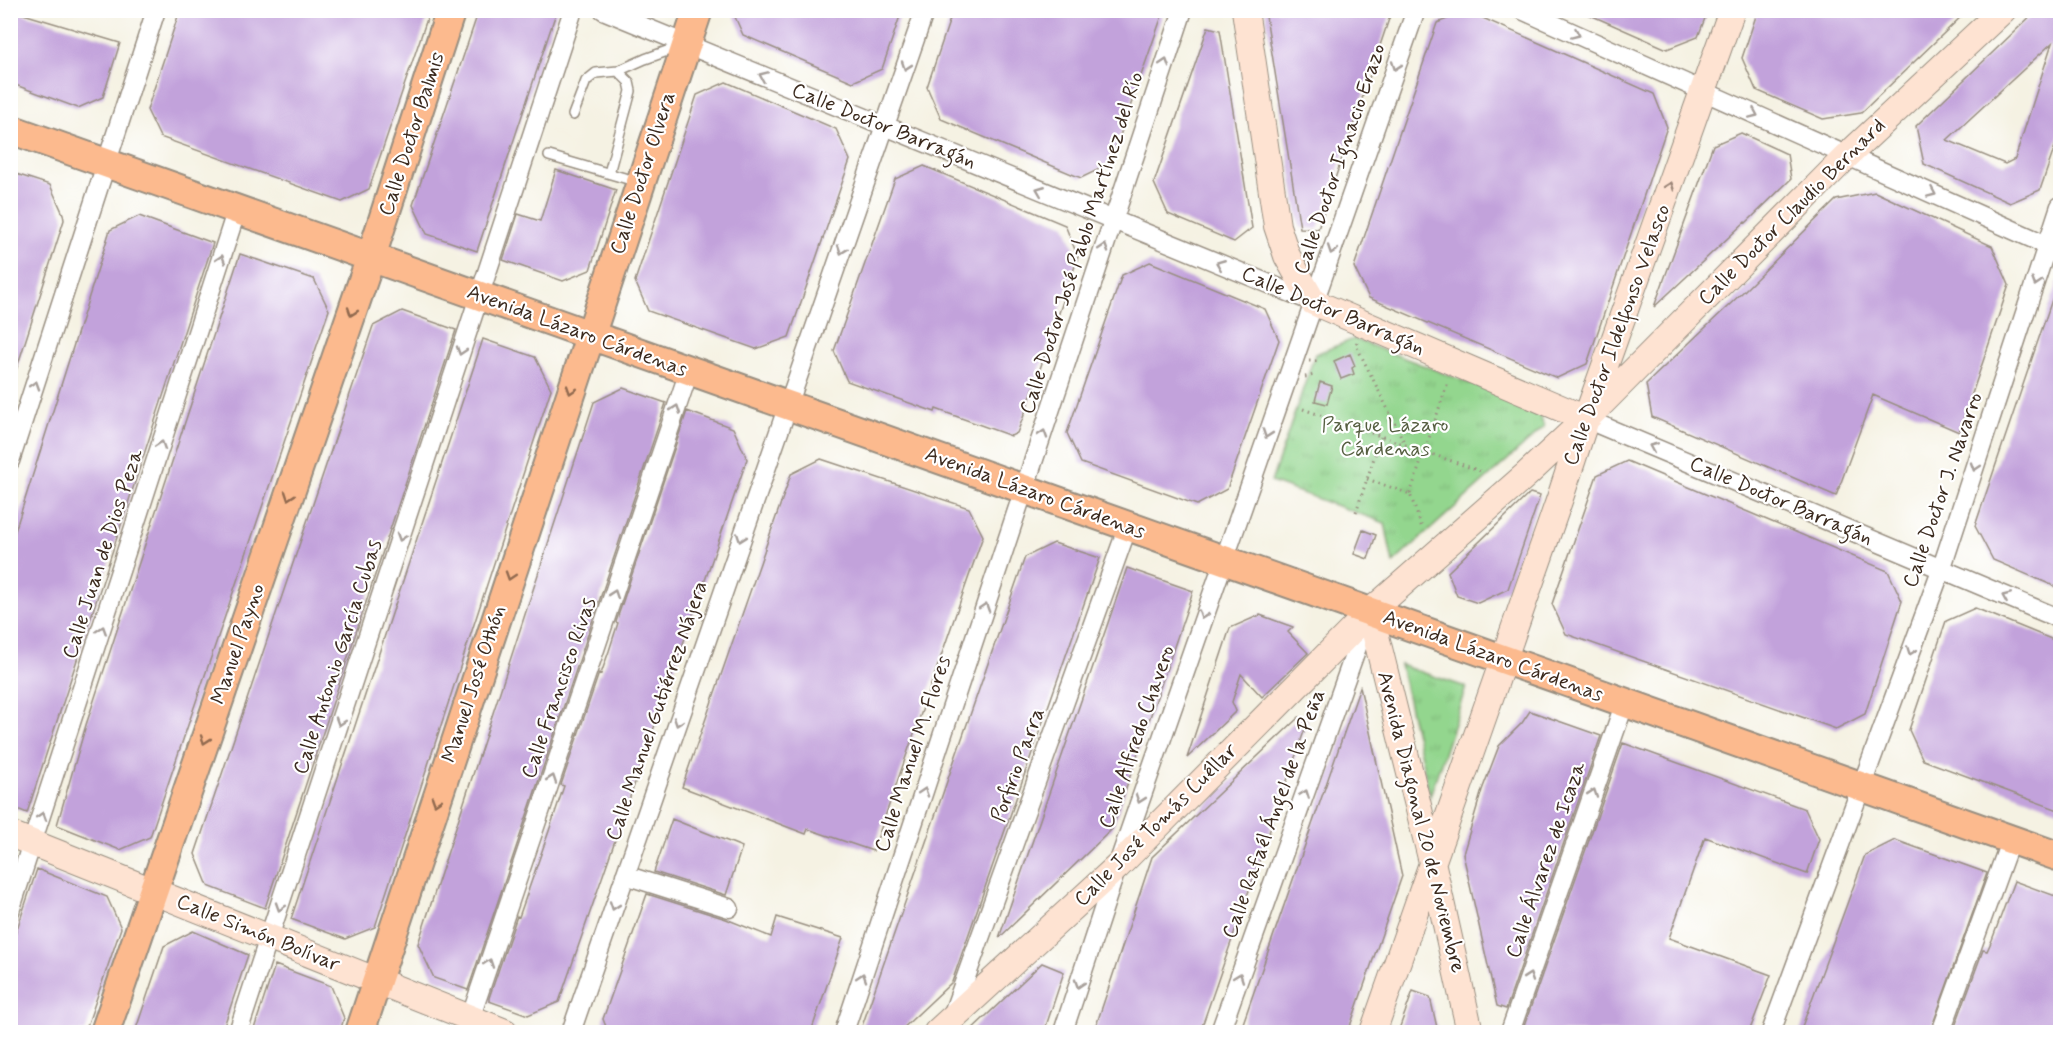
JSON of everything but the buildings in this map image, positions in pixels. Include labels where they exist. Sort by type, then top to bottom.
[{"type":"main road","name":"Calle Doctor Balmis","points":[[371,257],[452,10]]},
{"type":"main road","name":"Calle Doctor Olvera","points":[[589,335],[698,10]]},
{"type":"main road","name":"Avenida Lázaro Cárdenas","points":[[10,129],[2061,857]]},
{"type":"main road","name":"Manuel Payno","points":[[105,1032],[371,257]]},
{"type":"main road","name":"Manuel José Othón","points":[[360,1032],[589,335]]},
{"type":"street","points":[[10,461],[156,10]]},
{"type":"street","name":"Calle Antonio García Cubas","points":[[238,1032],[573,10]]},
{"type":"street","name":"Calle Doctor Barragán","points":[[603,10],[1313,302],[2061,619]]},
{"type":"street","name":"Calle Manuel Gutiérrez Nájera","points":[[571,1032],[925,10]]},
{"type":"street","name":"Calle Doctor José Pablo Martínez del Río","points":[[1024,489],[1183,10]]},
{"type":"street","points":[[1245,10],[1277,226],[1287,256],[1313,302]]},
{"type":"street","name":"Calle Doctor Ignacio Erazo","points":[[1222,560],[1416,10]]},
{"type":"street","points":[[1522,10],[2054,248]]},
{"type":"street","name":"Calle Doctor Ildelfonso Velasco","points":[[1373,1032],[1433,866],[1586,419],[1732,10]]},
{"type":"street","name":"Calle Doctor Claudio Bernard","points":[[1526,475],[1586,419],[1847,156],[2003,10]]},
{"type":"street","name":"Calle Doctor J. Navarro","points":[[1771,1032],[1941,570],[2054,248],[2061,206]]},
{"type":"street","name":"Calle Juan de Dios Peza","points":[[10,911],[22,839],[237,209]]},
{"type":"street","name":"Calle Francisco Rivas","points":[[470,1019],[690,371]]},
{"type":"street","points":[[1526,475],[1550,483],[1560,498]]},
{"type":"street","name":"Calle José Tomás Cuéllar","points":[[944,1026],[1117,867],[1370,612],[1526,475]]},
{"type":"street","name":"Calle Manuel M. Flores","points":[[844,1032],[1024,489]]},
{"type":"street","name":"Porfirio Parra","points":[[944,1026],[1128,526]]},
{"type":"street","name":"Calle Alfredo Chavero","points":[[1063,1032],[1222,560]]},
{"type":"street","name":"Avenida Diagonal 20 de Noviembre","points":[[1370,612],[1433,866],[1470,1032]]},
{"type":"street","name":"Calle Rafaél Ángel de la Peña","points":[[1220,1032],[1370,612]]},
{"type":"street","name":"Calle Álvarez de Icaza","points":[[1510,1032],[1625,702]]},
{"type":"street","name":"Calle Simón Bolívar","points":[[22,839],[505,1032]]},
{"type":"street","points":[[1941,1032],[2011,839]]},
{"type":"street","points":[[625,875],[729,908]]},
{"type":"lane","points":[[573,114],[586,81],[596,73],[618,71],[687,44]]},
{"type":"lane","points":[[609,173],[631,91],[630,82],[618,71]]},
{"type":"lane","points":[[549,156],[640,182]]},
{"type":"path","points":[[1356,345],[1405,445]]},
{"type":"path","points":[[1422,528],[1410,494],[1449,380]]},
{"type":"path","points":[[1303,410],[1483,472]]},
{"type":"path","points":[[1356,512],[1381,437]]},
{"type":"path","points":[[1367,478],[1410,494]]},
{"type":"green space","name":"Parque Lázaro Cárdenas","points":[[1354,339],[1538,409],[1544,427],[1393,563],[1385,523],[1271,482],[1315,354]]},
{"type":"green space","points":[[1400,665],[1466,687],[1430,796]]}]
